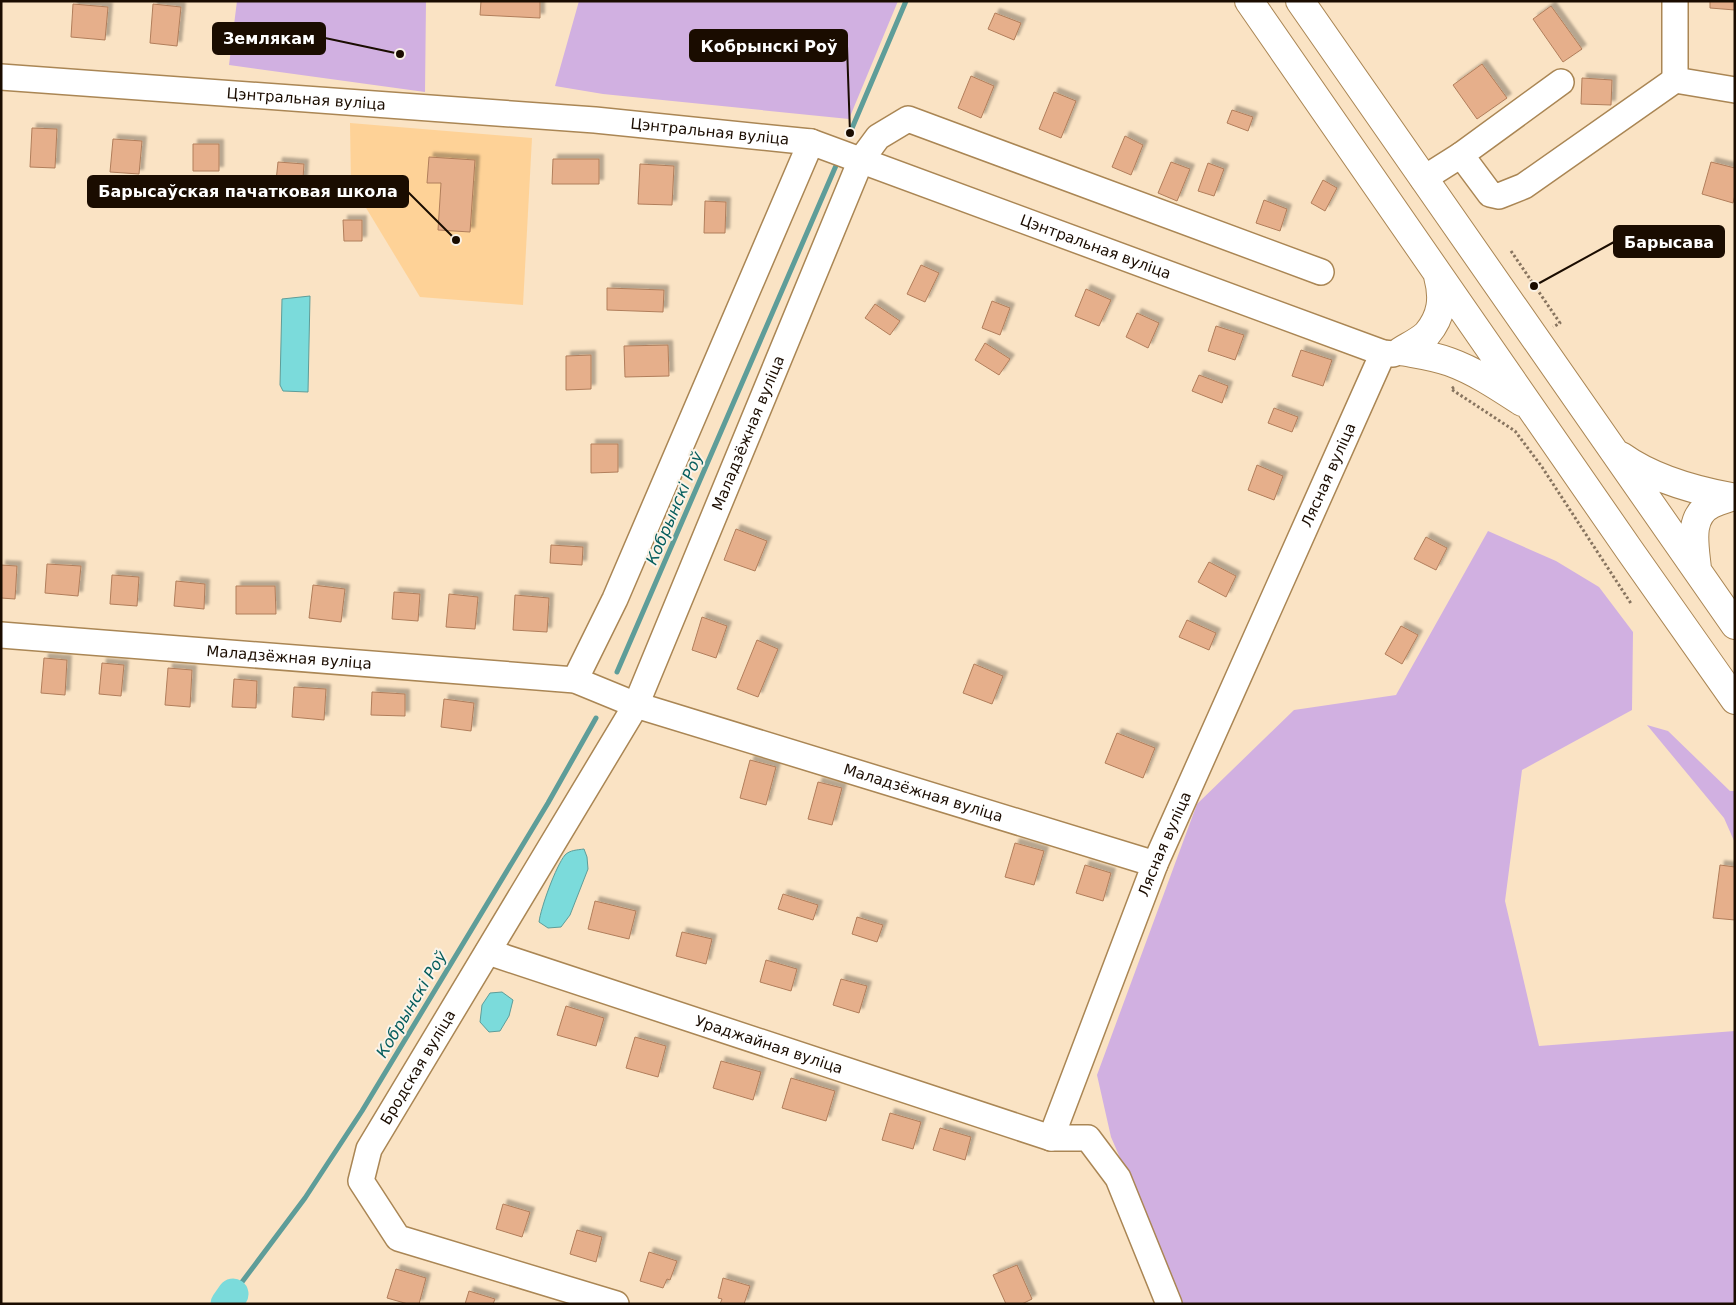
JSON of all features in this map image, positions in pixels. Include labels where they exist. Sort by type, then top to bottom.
[{"type":"highway","points":[[1249,1],[1735,700]]},
{"type":"highway","points":[[1300,1],[1735,625]]},
{"type":"highway","points":[[1392,352],[1426,335],[1439,316],[1442,292],[1437,274]]},
{"type":"highway","points":[[1392,352],[1430,356],[1451,362],[1530,406]]},
{"type":"highway","points":[[1613,450],[1630,462],[1672,482],[1705,492],[1733,497]]},
{"type":"highway","points":[[1698,571],[1694,533],[1698,515],[1711,504],[1733,497]]},
{"type":"street","points":[[1675,1],[1675,80]]},
{"type":"street","name":"Цэнтральная вуліца","points":[[1,77],[595,120],[810,142],[1392,352]]},
{"type":"street","points":[[1461,154],[1490,194],[1498,196],[1524,186],[1675,80],[1735,90]]},
{"type":"street","points":[[1423,179],[1561,82]]},
{"type":"street","name":"Маладзёжная вуліца","points":[[636,704],[860,160],[878,137],[908,119],[1321,272]]},
{"type":"street","points":[[576,680],[616,599],[810,142]]},
{"type":"street","name":"Лясная вуліца","points":[[1051,1138],[1155,864],[1392,352]]},
{"type":"street","name":"Маладзёжная вуліца","points":[[1,635],[576,680],[636,704],[1155,864]]},
{"type":"street","name":"Бродская вуліца","points":[[616,1304],[398,1238],[360,1181],[369,1150],[636,704]]},
{"type":"street","name":"Ураджайная вуліца","points":[[488,952],[1051,1138]]},
{"type":"street","points":[[1051,1138],[1088,1138],[1118,1178],[1169,1304]]},
{"type":"shaded area","points":[[237,1],[426,1],[425,92],[229,65]]},
{"type":"shaded area","points":[[579,1],[898,1],[849,119],[603,94],[555,86]]},
{"type":"shaded area","points":[[350,123],[532,138],[523,305],[420,297],[351,183]]},
{"type":"shaded area","points":[[1488,531],[1556,561],[1599,587],[1633,632],[1632,710],[1522,770],[1505,901],[1539,1046],[1735,1031],[1735,1304],[1183,1304],[1111,1137],[1097,1075],[1197,804],[1294,710],[1396,695]]},
{"type":"shaded area","points":[[1647,725],[1668,731],[1730,791],[1735,791],[1735,843],[1724,818]]},
{"type":"water","points":[[310,296],[308,392],[283,391],[280,385],[282,299]]},
{"type":"water","points":[[584,849],[588,869],[570,915],[561,927],[548,928],[539,922],[540,915],[557,868],[567,853]]},
{"type":"water","points":[[502,992],[513,1000],[509,1016],[500,1031],[489,1032],[480,1022],[482,1005],[490,993]]},
{"type":"building","points":[[481,1],[540,1],[540,18],[480,15]]},
{"type":"building","points":[[1710,1],[1735,1],[1735,10],[1710,8]]},
{"type":"building","points":[[73,4],[108,7],[105,40],[71,37]]},
{"type":"building","points":[[153,4],[181,7],[177,46],[150,43]]},
{"type":"building","points":[[1551,6],[1582,49],[1563,62],[1533,19]]},
{"type":"building","points":[[995,13],[1021,23],[1014,40],[988,29]]},
{"type":"building","points":[[1482,64],[1507,98],[1477,119],[1453,85]]},
{"type":"building","points":[[971,76],[994,86],[981,118],[958,108]]},
{"type":"building","points":[[1582,78],[1612,80],[1611,105],[1581,104]]},
{"type":"building","points":[[1054,92],[1076,101],[1061,138],[1039,129]]},
{"type":"building","points":[[1232,110],[1253,117],[1248,131],[1227,123]]},
{"type":"building","points":[[32,128],[57,129],[55,168],[30,167]]},
{"type":"building","points":[[1125,136],[1143,145],[1131,175],[1112,167]]},
{"type":"building","points":[[113,139],[142,141],[139,174],[110,172]]},
{"type":"building","points":[[193,144],[219,144],[219,171],[193,171]]},
{"type":"building","points":[[429,157],[475,160],[470,232],[438,230],[441,183],[427,183]]},
{"type":"building","points":[[553,159],[599,159],[599,184],[552,184]]},
{"type":"building","points":[[278,162],[304,164],[302,193],[275,191]]},
{"type":"building","points":[[1171,162],[1190,169],[1177,201],[1158,193]]},
{"type":"building","points":[[1711,162],[1735,168],[1735,195],[1733,203],[1702,194]]},
{"type":"building","points":[[1208,163],[1224,169],[1214,196],[1198,191]]},
{"type":"building","points":[[640,164],[674,166],[672,205],[638,204]]},
{"type":"building","points":[[1323,180],[1337,188],[1325,211],[1311,203]]},
{"type":"building","points":[[1264,200],[1287,209],[1280,231],[1256,223]]},
{"type":"building","points":[[705,201],[726,202],[725,233],[704,233]]},
{"type":"building","points":[[343,220],[362,220],[362,241],[344,241]]},
{"type":"building","points":[[921,265],[939,273],[925,302],[907,294]]},
{"type":"building","points":[[607,288],[664,290],[663,312],[607,310]]},
{"type":"building","points":[[1086,289],[1111,300],[1099,326],[1075,316]]},
{"type":"building","points":[[992,301],[1010,308],[1000,335],[982,328]]},
{"type":"building","points":[[875,304],[900,321],[890,335],[865,318]]},
{"type":"building","points":[[1137,313],[1159,323],[1148,348],[1126,337]]},
{"type":"building","points":[[1216,326],[1244,335],[1235,360],[1208,351]]},
{"type":"building","points":[[985,343],[1010,359],[999,375],[975,360]]},
{"type":"building","points":[[668,345],[669,376],[625,377],[624,346]]},
{"type":"building","points":[[1301,350],[1332,360],[1323,386],[1292,376]]},
{"type":"building","points":[[591,355],[591,389],[566,390],[566,356]]},
{"type":"building","points":[[1199,375],[1228,386],[1222,403],[1192,391]]},
{"type":"building","points":[[1274,408],[1298,417],[1292,432],[1268,423]]},
{"type":"building","points":[[591,444],[618,444],[618,472],[591,473]]},
{"type":"building","points":[[1257,465],[1283,476],[1274,500],[1248,490]]},
{"type":"building","points":[[736,529],[767,541],[755,571],[724,560]]},
{"type":"building","points":[[1426,537],[1447,548],[1436,570],[1414,559]]},
{"type":"building","points":[[551,545],[583,547],[582,565],[550,563]]},
{"type":"building","points":[[1209,562],[1236,576],[1226,597],[1198,582]]},
{"type":"building","points":[[47,564],[81,566],[78,596],[45,593]]},
{"type":"building","points":[[1,565],[17,566],[15,599],[1,598]]},
{"type":"building","points":[[112,575],[139,577],[137,606],[110,604]]},
{"type":"building","points":[[176,581],[205,584],[204,609],[174,606]]},
{"type":"building","points":[[313,585],[345,589],[341,622],[309,618]]},
{"type":"building","points":[[236,586],[275,586],[276,614],[236,614]]},
{"type":"building","points":[[394,592],[420,594],[418,621],[392,619]]},
{"type":"building","points":[[449,594],[478,597],[475,629],[446,627]]},
{"type":"building","points":[[515,595],[549,598],[547,632],[513,630]]},
{"type":"building","points":[[702,617],[727,626],[716,658],[692,650]]},
{"type":"building","points":[[1187,620],[1216,633],[1209,650],[1179,637]]},
{"type":"building","points":[[1401,626],[1418,635],[1402,664],[1385,654]]},
{"type":"building","points":[[757,640],[778,649],[758,697],[737,689]]},
{"type":"building","points":[[44,658],[67,660],[65,695],[41,693]]},
{"type":"building","points":[[102,663],[124,665],[121,696],[99,694]]},
{"type":"building","points":[[974,664],[1003,676],[992,704],[963,693]]},
{"type":"building","points":[[168,668],[192,670],[190,707],[165,705]]},
{"type":"building","points":[[234,679],[257,681],[256,708],[232,707]]},
{"type":"building","points":[[294,687],[326,689],[324,720],[292,717]]},
{"type":"building","points":[[372,692],[405,694],[405,716],[371,715]]},
{"type":"building","points":[[444,699],[474,703],[471,731],[441,727]]},
{"type":"building","points":[[1117,733],[1155,748],[1143,778],[1105,763]]},
{"type":"building","points":[[750,760],[776,767],[766,805],[740,798]]},
{"type":"building","points":[[818,782],[842,788],[832,825],[808,819]]},
{"type":"building","points":[[1015,843],[1044,851],[1034,885],[1005,877]]},
{"type":"building","points":[[1085,865],[1111,873],[1103,901],[1076,893]]},
{"type":"building","points":[[1720,865],[1735,867],[1735,920],[1713,918]]},
{"type":"building","points":[[783,894],[818,905],[813,920],[778,909]]},
{"type":"building","points":[[595,901],[636,911],[629,939],[588,929]]},
{"type":"building","points":[[857,917],[883,925],[877,942],[852,934]]},
{"type":"building","points":[[682,932],[712,939],[706,964],[676,956]]},
{"type":"building","points":[[766,960],[797,969],[791,991],[760,982]]},
{"type":"building","points":[[841,979],[867,986],[859,1013],[833,1005]]},
{"type":"building","points":[[566,1006],[604,1018],[596,1046],[557,1035]]},
{"type":"building","points":[[635,1037],[666,1046],[658,1077],[626,1068]]},
{"type":"building","points":[[721,1061],[761,1072],[753,1100],[713,1088]]},
{"type":"building","points":[[791,1078],[835,1091],[826,1121],[782,1108]]},
{"type":"building","points":[[890,1113],[921,1122],[913,1149],[882,1140]]},
{"type":"building","points":[[940,1128],[971,1137],[965,1160],[933,1150]]},
{"type":"building","points":[[503,1204],[530,1212],[522,1237],[496,1229]]},
{"type":"building","points":[[577,1230],[602,1237],[596,1262],[570,1254]]},
{"type":"building","points":[[649,1252],[677,1261],[670,1280],[667,1279],[663,1288],[640,1281]]},
{"type":"building","points":[[1017,1265],[1032,1299],[1022,1304],[1006,1304],[993,1275]]},
{"type":"building","points":[[396,1269],[426,1278],[419,1304],[408,1304],[387,1298]]},
{"type":"building","points":[[723,1278],[750,1286],[744,1304],[720,1304],[722,1299],[718,1298]]},
{"type":"building","points":[[469,1291],[495,1299],[493,1304],[465,1304]]},
{"type":"waterway","name":"Кобрынскі Роў","points":[[850,133],[906,1]]},
{"type":"waterway","name":"Кобрынскі Роў","points":[[617,672],[838,161]]},
{"type":"waterway","name":"Кобрынскі Роў","points":[[233,1294],[305,1198],[362,1111],[548,803],[596,718]]},
{"type":"waterway","points":[[226,1304],[233,1294]]},
{"type":"place","name":"Землякам","points":[[400,54]]},
{"type":"place","name":"Кобрынскі Роў","points":[[850,133]]},
{"type":"place","name":"Барысаўская пачатковая школа","points":[[456,240]]},
{"type":"place","name":"Барысава","points":[[1534,286]]}]
